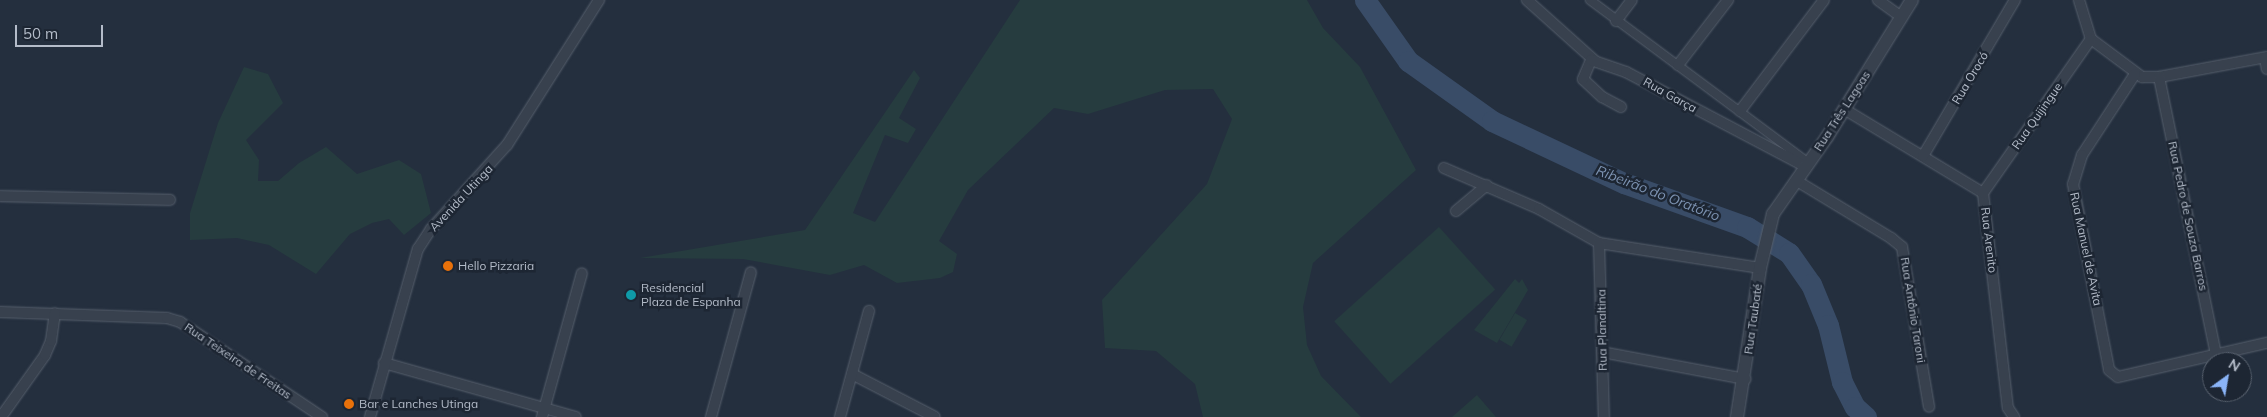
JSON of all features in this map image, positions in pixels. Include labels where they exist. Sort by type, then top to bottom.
[{"type":"street","name":"Avenida Utinga","points":[[370,417],[418,249],[431,229],[507,145],[599,0]]},
{"type":"street","points":[[1527,0],[1595,61]]},
{"type":"street","points":[[1590,0],[1740,111],[1807,165]]},
{"type":"street","points":[[1616,21],[1632,0]]},
{"type":"street","points":[[1678,66],[1728,0]]},
{"type":"street","points":[[1740,111],[1824,0]]},
{"type":"street","points":[[1878,0],[1901,17]]},
{"type":"street","name":"Rua Três Lagoas","points":[[1771,221],[1781,201],[1798,181],[1912,0]]},
{"type":"street","name":"Rua Orocó","points":[[1923,156],[2015,0]]},
{"type":"street","points":[[2079,0],[2091,39],[2135,74],[2159,77],[2266,57],[2267,68]]},
{"type":"street","name":"Rua Quijingue","points":[[1983,193],[2091,39]]},
{"type":"street","points":[[1595,61],[1591,60],[1583,79],[1602,97],[1621,107]]},
{"type":"street","name":"Rua Garça","points":[[1595,61],[1626,72],[1807,165]]},
{"type":"street","name":"Rua Manuel de Avita","points":[[2135,74],[2082,155],[2073,184],[2109,370],[2118,377],[2202,358]]},
{"type":"street","name":"Rua Pedro de Souza Barros","points":[[2159,77],[2215,352]]},
{"type":"street","name":"Rua Arenito","points":[[1844,109],[1983,193],[2008,408],[2014,417]]},
{"type":"street","points":[[1444,168],[1487,185],[1599,243],[1760,268]]},
{"type":"street","name":"Rua Antônio Taroni","points":[[1798,181],[1891,238],[1902,247],[1929,407]]},
{"type":"street","points":[[1456,211],[1487,185]]},
{"type":"street","points":[[0,196],[170,200]]},
{"type":"street","name":"Rua Taubaté","points":[[1737,417],[1745,379],[1760,268],[1771,221]]},
{"type":"street","name":"Rua Planaltina","points":[[1599,243],[1604,417]]},
{"type":"street","points":[[711,417],[751,272]]},
{"type":"street","points":[[544,412],[582,273]]},
{"type":"street","points":[[840,417],[869,311]]},
{"type":"street","name":"Rua Teixeira de Freitas","points":[[0,312],[167,318],[180,322],[322,417]]},
{"type":"street","points":[[1,417],[45,355],[51,341],[54,313]]},
{"type":"street","points":[[2229,352],[2267,343]]},
{"type":"street","points":[[1602,352],[1745,379]]},
{"type":"street","points":[[384,363],[544,412],[576,417]]},
{"type":"street","points":[[852,374],[935,417]]},
{"type":"green space","points":[[1020,0],[1307,0],[1323,28],[1360,67],[1416,170],[1313,263],[1303,307],[1307,345],[1321,376],[1361,417],[1203,417],[1195,384],[1156,351],[1105,348],[1102,300],[1207,184],[1232,119],[1213,89],[1165,90],[1088,114],[1054,108],[968,190],[939,241],[957,254],[953,272],[940,278],[897,283],[864,265],[830,275],[743,259],[640,258],[805,230],[914,70],[920,78],[899,118],[916,129],[908,143],[885,135],[853,213],[875,222]]},
{"type":"green space","points":[[244,67],[268,74],[283,103],[246,140],[259,160],[258,181],[278,181],[299,163],[326,147],[357,174],[399,160],[421,174],[431,213],[404,235],[389,219],[372,223],[350,234],[316,274],[269,245],[237,238],[190,240],[190,213],[218,123]]},
{"type":"green space","points":[[1439,227],[1495,289],[1390,384],[1334,321]]},
{"type":"green space","points":[[1515,279],[1519,283],[1522,279],[1528,290],[1497,343],[1474,330]]},
{"type":"green space","points":[[1515,313],[1527,320],[1512,347],[1500,340]]},
{"type":"green space","points":[[1477,395],[1496,417],[1452,417]]},
{"type":"waterway","name":"Ribeirão do Oratório","points":[[1365,0],[1408,61],[1492,121],[1624,183],[1747,227],[1789,253],[1811,284],[1828,325],[1842,382],[1855,407],[1866,417]]},
{"type":"place","name":"Hello Pizzaria","points":[[448,266]]},
{"type":"place","name":"Residencial Plaza de Espanha","points":[[631,295]]},
{"type":"place","name":"Bar e Lanches Utinga","points":[[349,404]]}]
